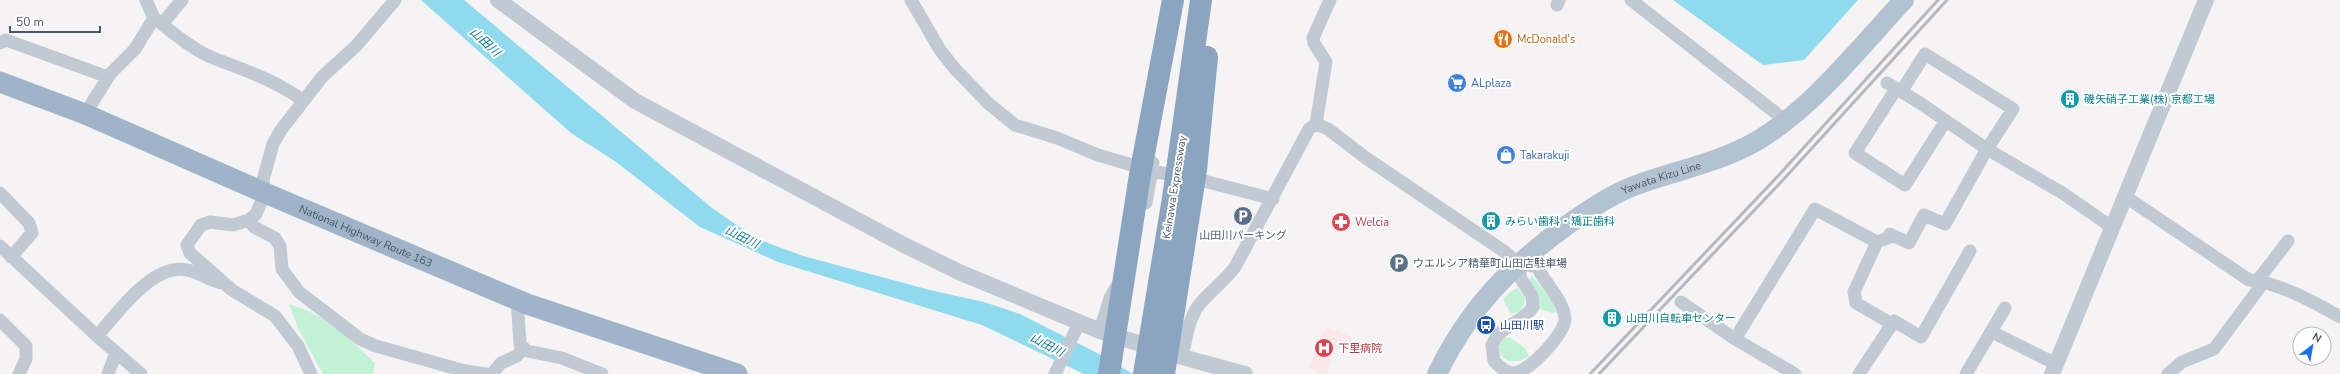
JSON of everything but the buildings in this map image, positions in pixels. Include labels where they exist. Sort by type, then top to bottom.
[{"type":"highway","points":[[1109,374],[1140,175],[1172,0]]},
{"type":"highway","name":"Keinawa Expressway","points":[[1144,374],[1174,190],[1201,0]]},
{"type":"highway","points":[[1164,374],[1196,170],[1212,0]]},
{"type":"highway","name":"National Highway Route 163","points":[[0,82],[85,114],[265,193],[517,299],[670,353],[736,374]]},
{"type":"main road","name":"Yawata Kizu Line","points":[[1437,374],[1469,318],[1491,290],[1518,263],[1543,242],[1611,196],[1642,183],[1716,161],[1756,142],[1786,121],[1810,100],[1903,0]]},
{"type":"street","points":[[146,0],[158,21],[181,39],[212,57],[257,74],[302,100]]},
{"type":"street","points":[[85,114],[108,77],[158,21],[182,0]]},
{"type":"street","points":[[311,374],[298,346],[275,316],[225,283],[190,253],[187,245],[196,230],[206,223],[214,222],[233,225],[249,220],[256,214],[265,193],[263,180],[273,144],[302,100],[322,77],[356,46],[395,0]]},
{"type":"street","points":[[498,0],[635,101],[924,255],[1077,327],[1100,331],[1182,357],[1245,374]]},
{"type":"street","points":[[912,0],[940,50],[955,69],[989,104],[1015,125],[1057,138],[1098,155],[1152,171],[1204,181],[1273,199]]},
{"type":"street","points":[[1100,331],[1110,298],[1138,252],[1152,171],[1156,105],[1172,0]]},
{"type":"street","points":[[1182,357],[1194,313],[1199,305],[1225,281],[1232,272],[1273,199],[1309,129],[1316,124],[1326,62],[1314,43],[1313,38],[1330,0]]},
{"type":"street","points":[[1631,0],[1786,121]]},
{"type":"street","points":[[1992,332],[2054,369],[2206,0]]},
{"type":"street","points":[[0,43],[6,40],[108,77]]},
{"type":"street","points":[[1892,324],[1856,303],[1854,298],[1854,292],[1877,242],[1888,238],[1890,234],[1909,243],[1924,215],[1945,224],[1987,149],[2013,109],[1924,54],[1894,88],[1855,154],[1905,185],[1945,122]]},
{"type":"street","points":[[1894,88],[1920,103],[1945,122],[1987,149],[2064,194],[2113,228]]},
{"type":"street","points":[[1316,124],[1328,129],[1366,158],[1505,252],[1518,263],[1536,267],[1557,298],[1565,320],[1562,330],[1535,361],[1520,372],[1511,373],[1494,361],[1492,345],[1502,330],[1519,321],[1533,307],[1532,296],[1522,280],[1518,263]]},
{"type":"street","points":[[0,193],[29,223],[32,233],[11,257]]},
{"type":"street","points":[[2126,197],[2249,280],[2300,295],[2340,317]]},
{"type":"street","points":[[1735,339],[1814,208],[1877,242]]},
{"type":"street","points":[[249,220],[254,227],[275,238],[280,246],[282,268],[299,292],[360,339],[384,348],[465,371],[486,374]]},
{"type":"street","points":[[2168,374],[2182,362],[2214,349],[2288,241]]},
{"type":"street","points":[[0,246],[97,336],[141,374]]},
{"type":"street","points":[[1859,374],[1894,321],[1921,337],[1970,251]]},
{"type":"street","points":[[97,336],[135,292],[156,277],[187,270],[212,281],[225,283]]},
{"type":"street","points":[[517,299],[520,344],[527,351],[562,358],[602,374]]},
{"type":"street","points":[[1681,302],[1735,339],[1795,374]]},
{"type":"street","points":[[1966,374],[1992,332],[2004,308]]},
{"type":"street","points":[[0,320],[26,346],[26,359],[19,374]]},
{"type":"street","points":[[1055,374],[1077,327]]},
{"type":"street","points":[[492,374],[500,363],[517,356],[523,347]]},
{"type":"street","points":[[108,374],[116,353]]},
{"type":"shaded area","name":"下里病院","points":[[1326,327],[1352,337],[1347,351],[1333,346],[1328,356],[1333,358],[1326,374],[1321,374],[1308,368]]},
{"type":"green space","points":[[1532,276],[1553,302],[1556,312],[1552,313],[1538,308],[1538,298],[1529,279]]},
{"type":"green space","points":[[1518,288],[1525,299],[1518,312],[1510,313],[1503,299],[1513,290]]},
{"type":"green space","points":[[289,304],[303,309],[326,321],[345,335],[375,363],[373,374],[323,374],[298,328]]},
{"type":"green space","points":[[1509,337],[1525,348],[1529,356],[1519,361],[1504,358],[1499,349],[1500,343],[1505,338]]},
{"type":"water","name":"山田川","points":[[421,0],[464,0],[712,208],[757,239],[803,256],[930,290],[984,302],[1020,314],[1103,356],[1133,374],[1084,374],[982,325],[778,262],[700,227],[616,162],[571,133]]},
{"type":"water","points":[[1673,0],[1858,0],[1804,60],[1763,65]]},
{"type":"railway","points":[[1590,374],[1778,176],[1938,0]]},
{"type":"railway","points":[[1599,374],[1782,181],[1947,0]]},
{"type":"place","name":"McDonald's","points":[[1503,39]]},
{"type":"place","name":"ALplaza","points":[[1457,83]]},
{"type":"place","name":"磯矢硝子工業(株) 京都工場","points":[[2070,99]]},
{"type":"place","name":"Takarakuji","points":[[1506,155]]},
{"type":"place","name":"山田川パーキング","points":[[1243,216]]},
{"type":"place","name":"みらい歯科・矯正歯科","points":[[1491,221]]},
{"type":"place","name":"Welcia","points":[[1341,222]]},
{"type":"place","name":"ウエルシア精華町山田店駐車場","points":[[1399,263]]},
{"type":"place","name":"山田川自転車センター","points":[[1612,318]]},
{"type":"place","name":"山田川駅","points":[[1486,325]]},
{"type":"place","name":"下里病院","points":[[1324,348]]}]
